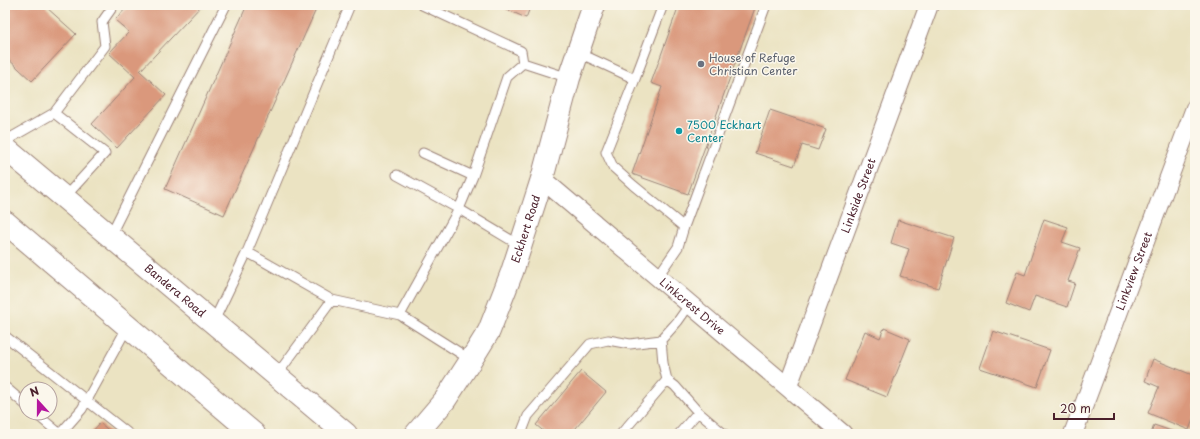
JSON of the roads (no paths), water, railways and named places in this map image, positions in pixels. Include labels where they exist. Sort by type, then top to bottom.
[{"type":"main road","name":"Eckhert Road","points":[[416,434],[445,400],[489,331],[512,272],[542,179],[569,78],[594,5]]},
{"type":"main road","name":"Bandera Road","points":[[5,148],[346,434]]},
{"type":"main road","points":[[6,223],[254,434]]},
{"type":"street","name":"Linkside Street","points":[[788,386],[929,5]]},
{"type":"street","name":"Linkview Street","points":[[1073,434],[1195,108]]},
{"type":"street","name":"Linkcrest Drive","points":[[542,179],[843,434]]},
{"type":"lane","points":[[5,141],[54,113],[104,46],[102,22],[114,5]]},
{"type":"lane","points":[[110,236],[226,5]]},
{"type":"lane","points":[[213,323],[247,252],[350,5]]},
{"type":"lane","points":[[422,5],[521,51],[523,63]]},
{"type":"lane","points":[[663,5],[636,79],[606,152],[613,167],[684,227]]},
{"type":"lane","points":[[658,276],[678,247],[766,5]]},
{"type":"lane","points":[[577,52],[636,79]]},
{"type":"lane","points":[[523,63],[569,78]]},
{"type":"lane","points":[[400,315],[459,209],[473,176],[507,77],[523,63]]},
{"type":"lane","points":[[54,113],[106,153],[64,198]]},
{"type":"lane","points":[[423,153],[473,176]]},
{"type":"lane","points":[[397,175],[459,209],[520,246]]},
{"type":"lane","points":[[247,252],[332,300],[400,315],[471,360]]},
{"type":"lane","points":[[276,376],[332,300]]},
{"type":"lane","points":[[521,434],[528,416],[590,344],[608,340],[630,344],[661,340],[678,321],[690,304]]},
{"type":"lane","points":[[45,421],[60,434],[82,409],[128,326]]},
{"type":"lane","points":[[5,336],[129,434]]},
{"type":"lane","points":[[661,340],[663,364],[667,380],[698,412],[724,434]]},
{"type":"lane","points":[[621,434],[667,380]]},
{"type":"lane","points":[[5,387],[18,398]]},
{"type":"lane","points":[[679,434],[698,412]]},
{"type":"place","name":"House of Refuge Christian Center","points":[[701,64]]},
{"type":"place","name":"7500 Eckhart Center","points":[[679,131]]}]
